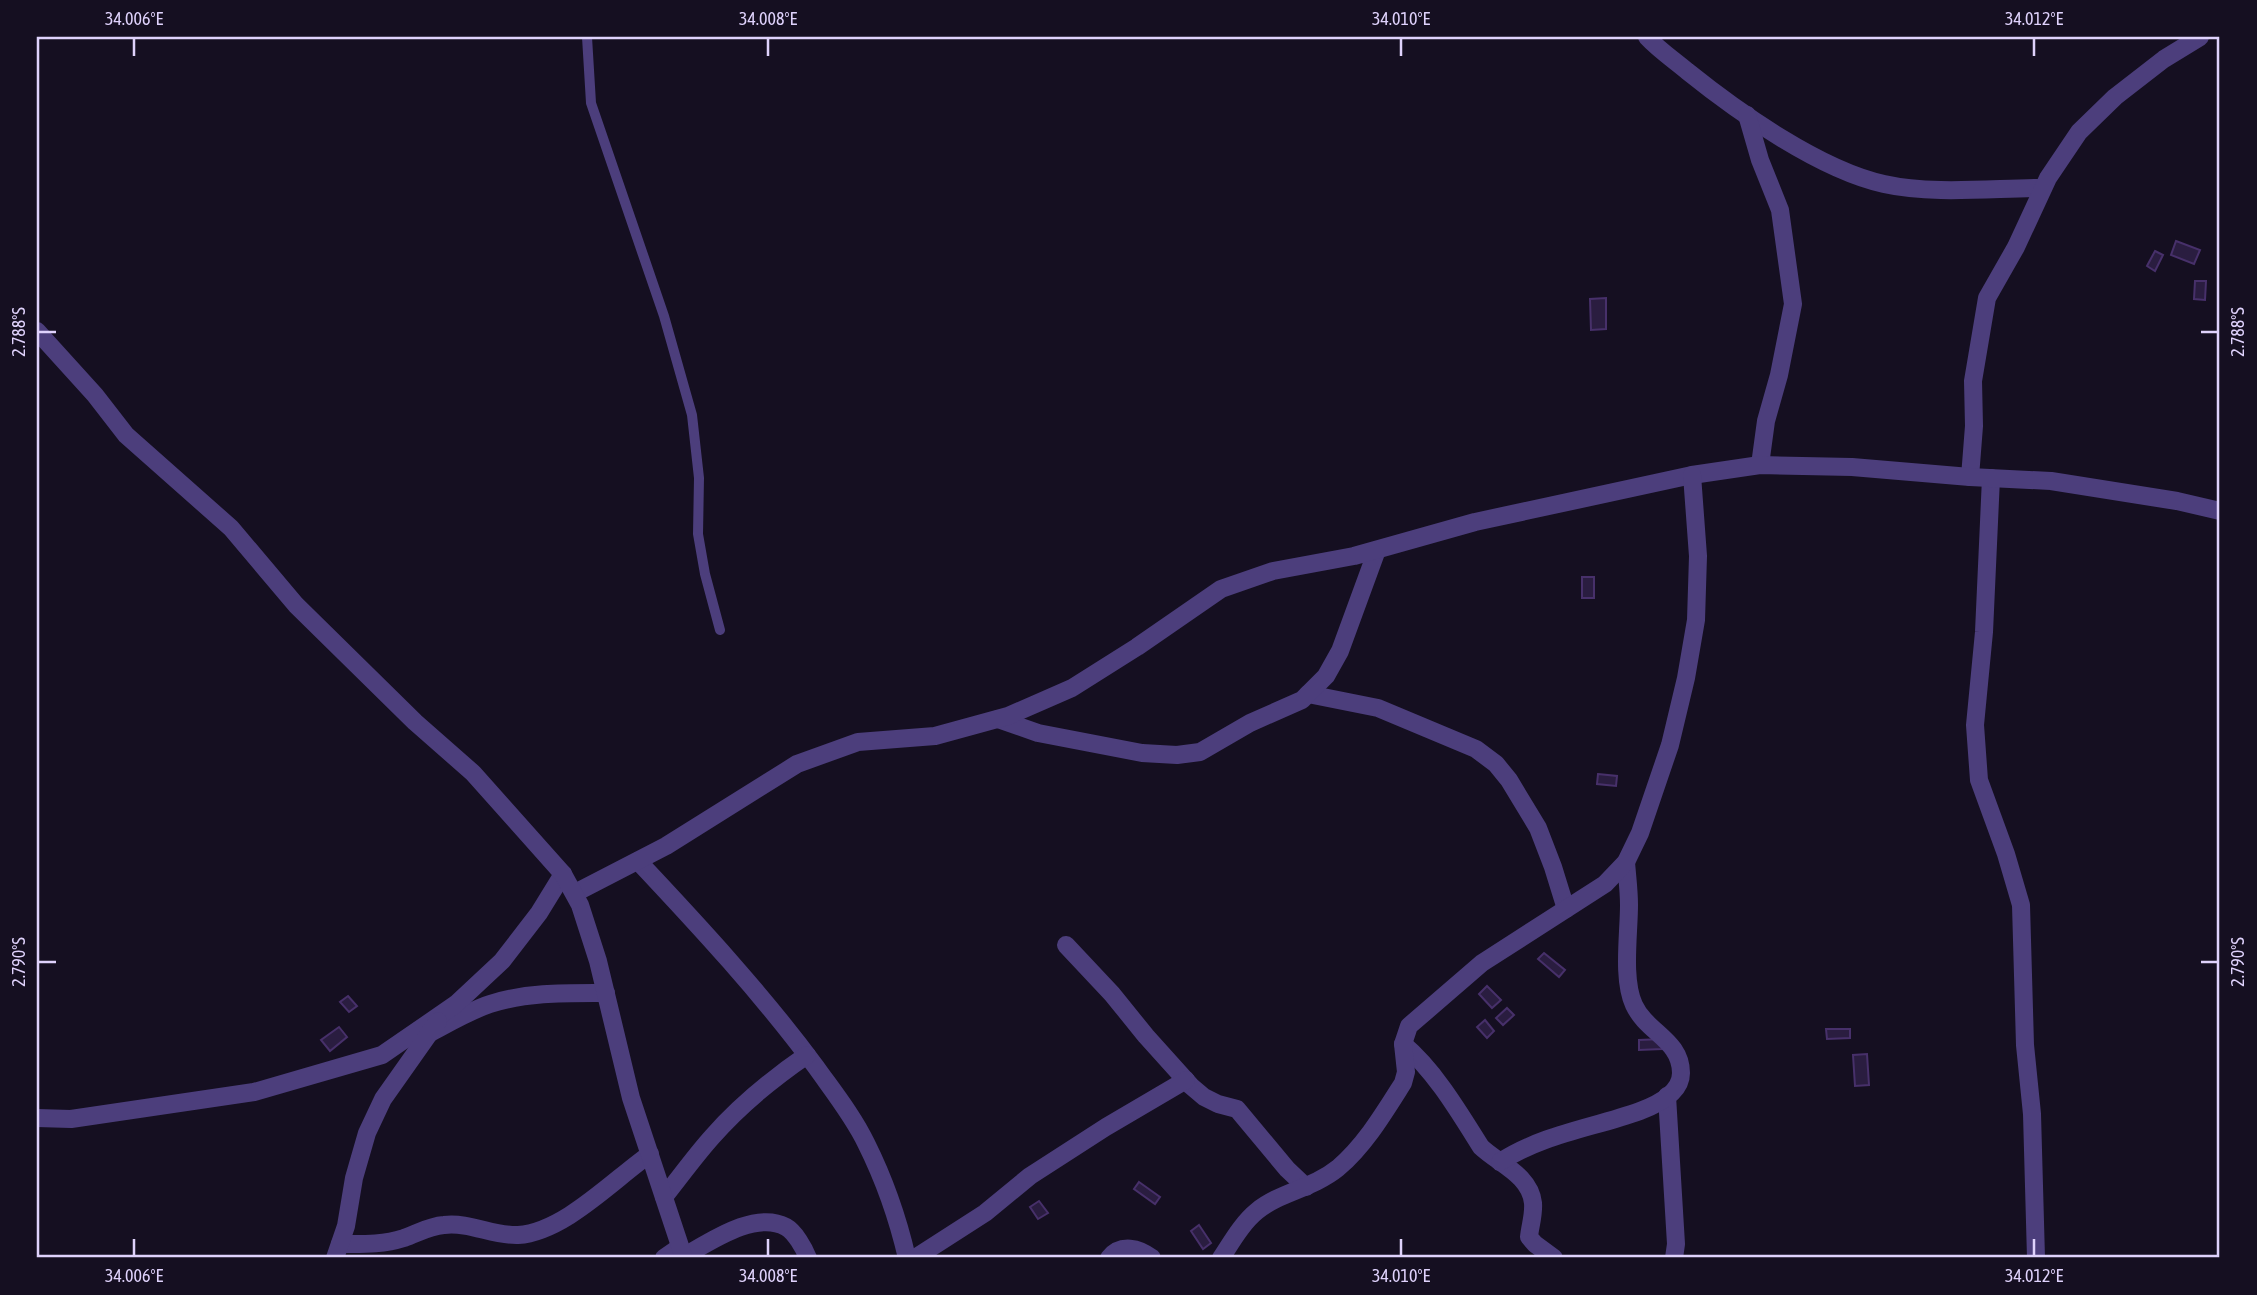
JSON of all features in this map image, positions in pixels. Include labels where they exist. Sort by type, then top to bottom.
[{"type":"street","points":[[1647,37],[1716,94],[1834,168],[1884,184],[1942,190],[2043,188]]},
{"type":"street","points":[[1970,477],[1974,426],[1973,381],[1987,298],[2016,247],[2043,188],[2080,132],[2115,97],[2164,59],[2200,37]]},
{"type":"street","points":[[1747,115],[1760,160],[1780,210],[1793,304],[1779,375],[1766,421],[1760,465]]},
{"type":"street","points":[[37,331],[126,435],[231,528],[296,605],[415,722],[472,773],[563,874],[575,893],[598,961],[631,1098],[682,1254]]},
{"type":"street","points":[[575,893],[666,846],[797,764],[858,742],[935,736],[998,719],[1072,688],[1221,589],[1273,570],[1354,556],[1475,522],[1692,475],[1760,465],[1852,467],[2051,481],[2177,501],[2220,511]]},
{"type":"street","points":[[1221,1258],[1256,1211],[1276,1199],[1318,1182],[1338,1168],[1364,1142],[1404,1083],[1406,1072],[1403,1044],[1409,1026],[1482,963],[1605,884],[1626,862],[1640,834],[1670,745],[1696,620],[1698,556],[1692,475]]},
{"type":"street","points":[[1990,478],[1984,632],[1975,725],[1979,780],[2021,905],[2025,1045],[2032,1114],[2036,1258]]},
{"type":"street","points":[[998,719],[1038,733],[1142,753],[1177,755],[1200,752],[1250,723],[1301,700],[1326,676],[1339,650],[1377,550]]},
{"type":"street","points":[[1308,694],[1378,708],[1476,749],[1496,764],[1538,828],[1566,909]]},
{"type":"street","points":[[638,861],[737,969],[835,1094],[866,1142],[890,1201],[907,1258]]},
{"type":"street","points":[[1500,1162],[1556,1135],[1642,1110],[1661,1101],[1679,1085],[1680,1058],[1676,1049],[1650,1027],[1635,1006],[1629,988],[1626,862]]},
{"type":"street","points":[[37,1118],[71,1119],[254,1092],[382,1055],[444,1012],[502,961],[539,913],[563,874]]},
{"type":"street","points":[[1066,945],[1186,1080],[1204,1097],[1237,1109],[1251,1128],[1306,1187]]},
{"type":"street","points":[[430,1033],[488,1005],[520,997],[606,993]]},
{"type":"street","points":[[444,1012],[383,1099],[367,1133],[354,1178],[346,1226],[337,1251],[383,1243],[423,1229],[457,1223],[496,1234],[520,1235],[541,1229],[555,1224],[598,1196],[620,1175],[650,1154]]},
{"type":"street","points":[[1403,1044],[1415,1053],[1435,1079],[1481,1147],[1513,1170],[1531,1194],[1533,1205],[1529,1237],[1554,1258]]},
{"type":"street","points":[[664,1197],[711,1137],[765,1084],[807,1055]]},
{"type":"street","points":[[915,1258],[985,1213],[1030,1176],[1186,1080]]},
{"type":"street","points":[[1667,1096],[1676,1244],[1674,1258]]},
{"type":"street","points":[[664,1258],[682,1254],[746,1225],[769,1221],[788,1227],[808,1258]]},
{"type":"street","points":[[1110,1258],[1115,1252],[1127,1248],[1143,1252],[1152,1258]]},
{"type":"lane","points":[[587,37],[591,103],[664,316],[692,415],[699,478],[698,534],[705,574],[720,630]]},
{"type":"building","points":[[2176,241],[2200,250],[2194,264],[2171,255]]},
{"type":"building","points":[[2155,251],[2163,255],[2155,271],[2147,266]]},
{"type":"building","points":[[2195,281],[2206,281],[2205,300],[2194,299]]},
{"type":"building","points":[[1606,298],[1606,329],[1591,330],[1590,299]]},
{"type":"building","points":[[1582,577],[1594,577],[1594,598],[1582,598]]},
{"type":"building","points":[[1598,774],[1617,776],[1616,786],[1597,784]]},
{"type":"building","points":[[1544,953],[1565,970],[1559,977],[1538,959]]},
{"type":"building","points":[[1487,986],[1501,1000],[1492,1008],[1479,994]]},
{"type":"building","points":[[348,996],[357,1006],[349,1012],[340,1002]]},
{"type":"building","points":[[1507,1008],[1514,1015],[1503,1025],[1496,1018]]},
{"type":"building","points":[[1485,1020],[1494,1031],[1487,1038],[1477,1027]]},
{"type":"building","points":[[339,1027],[347,1037],[330,1051],[321,1040]]},
{"type":"building","points":[[1826,1029],[1850,1029],[1850,1038],[1827,1039]]},
{"type":"building","points":[[1662,1039],[1662,1049],[1639,1050],[1639,1040]]},
{"type":"building","points":[[1867,1054],[1869,1085],[1855,1086],[1853,1055]]},
{"type":"building","points":[[1139,1182],[1160,1197],[1155,1204],[1134,1189]]},
{"type":"building","points":[[1039,1201],[1048,1213],[1038,1219],[1030,1207]]},
{"type":"building","points":[[1199,1225],[1211,1243],[1203,1249],[1191,1231]]}]
